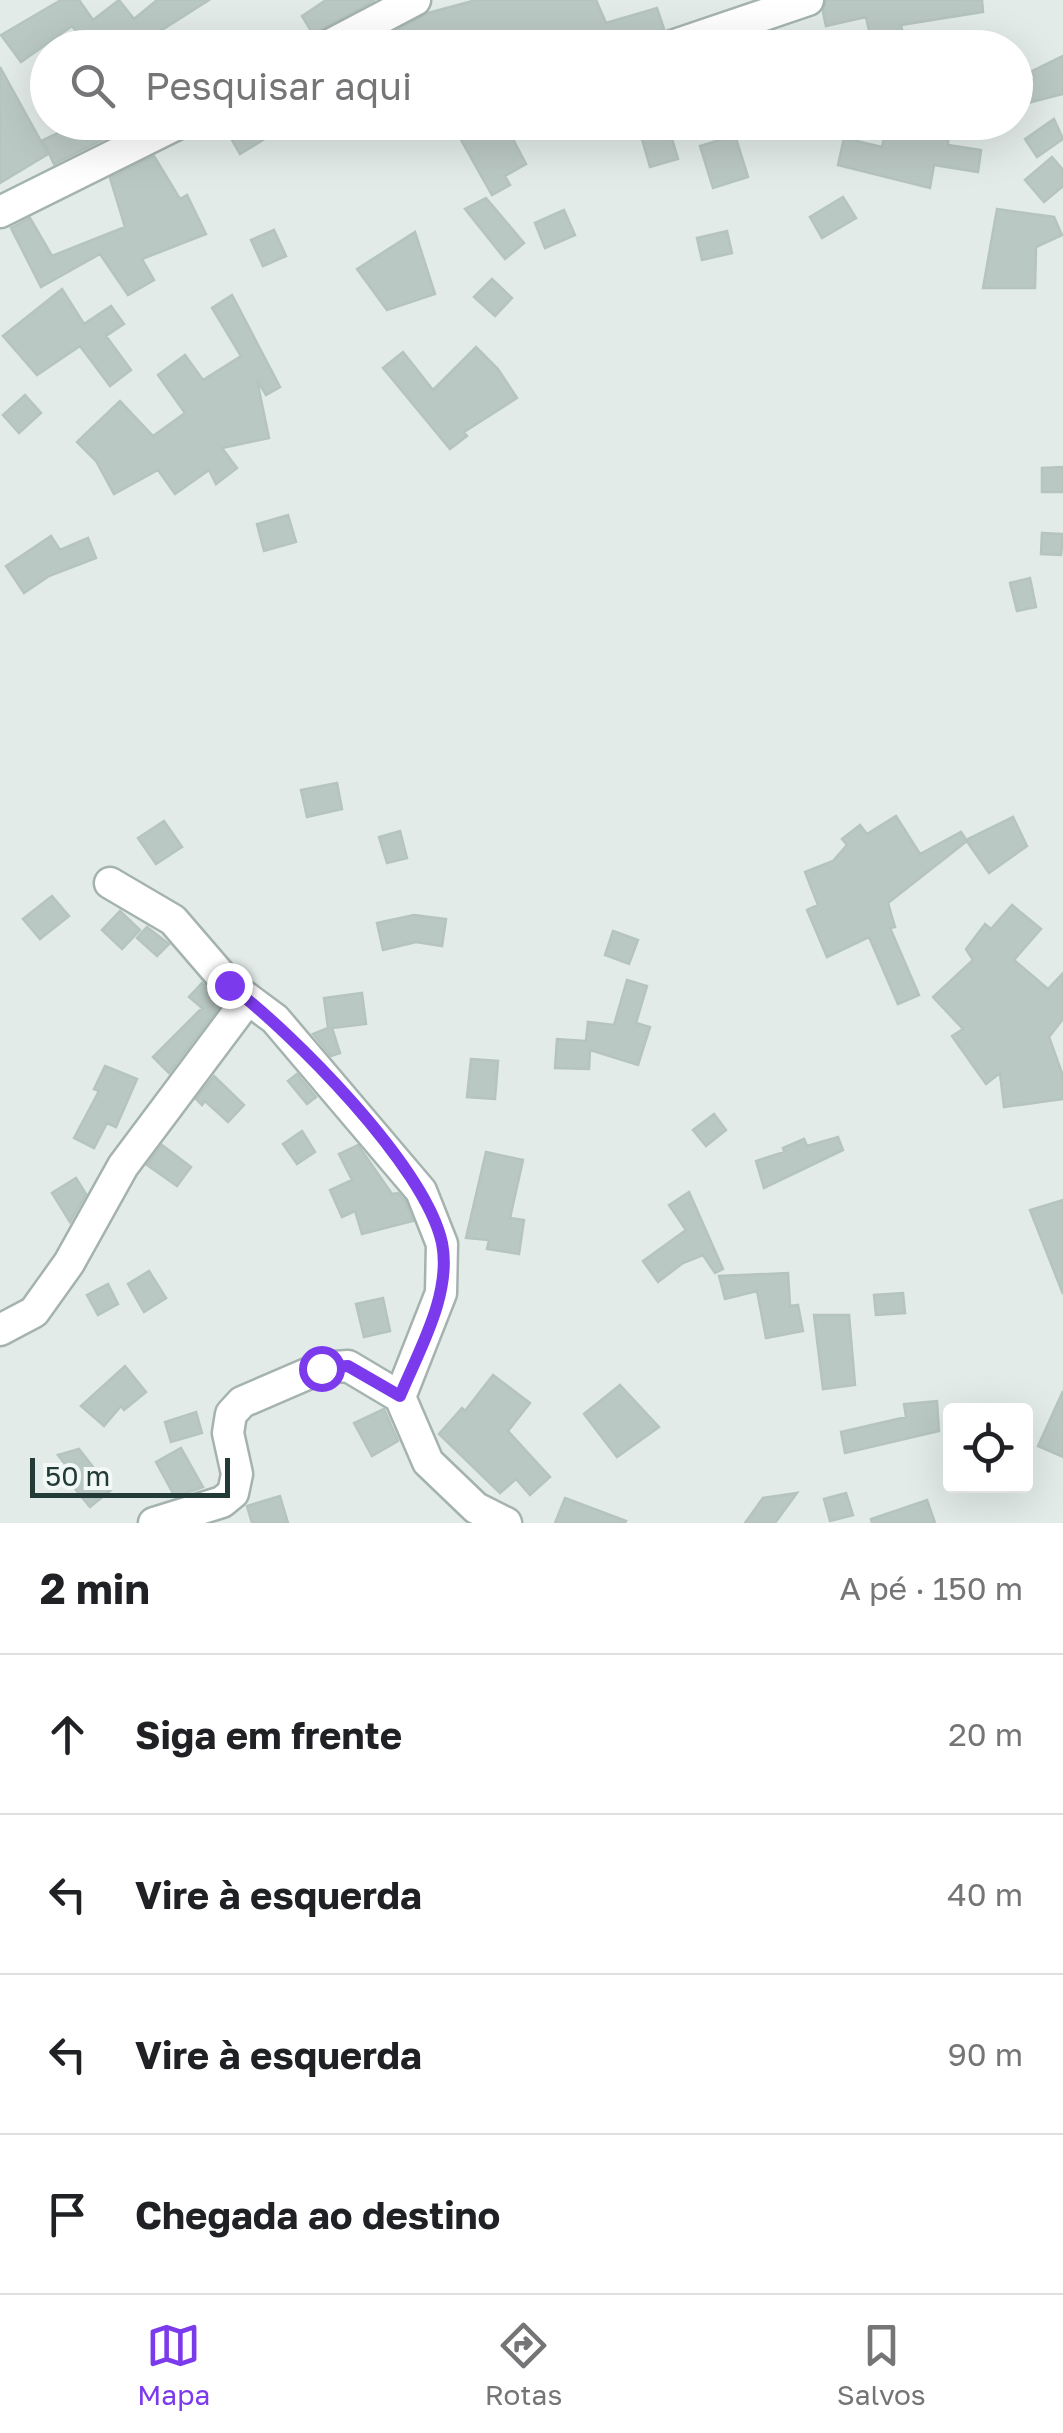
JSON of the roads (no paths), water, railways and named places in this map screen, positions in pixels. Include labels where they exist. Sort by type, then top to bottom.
[{"type":"street","points":[[358,30],[416,0]]},
{"type":"street","points":[[719,30],[808,0]]},
{"type":"street","points":[[0,212],[145,140]]},
{"type":"street","points":[[110,884],[172,920],[229,985],[274,1019],[421,1190],[442,1244],[441,1293],[400,1396]]},
{"type":"street","points":[[0,1330],[34,1312],[69,1264],[123,1166],[248,1000]]},
{"type":"street","points":[[154,1523],[222,1502],[234,1493],[237,1474],[228,1432],[231,1414],[242,1402],[321,1368],[348,1366],[400,1396],[428,1462],[476,1508],[506,1523]]}]
